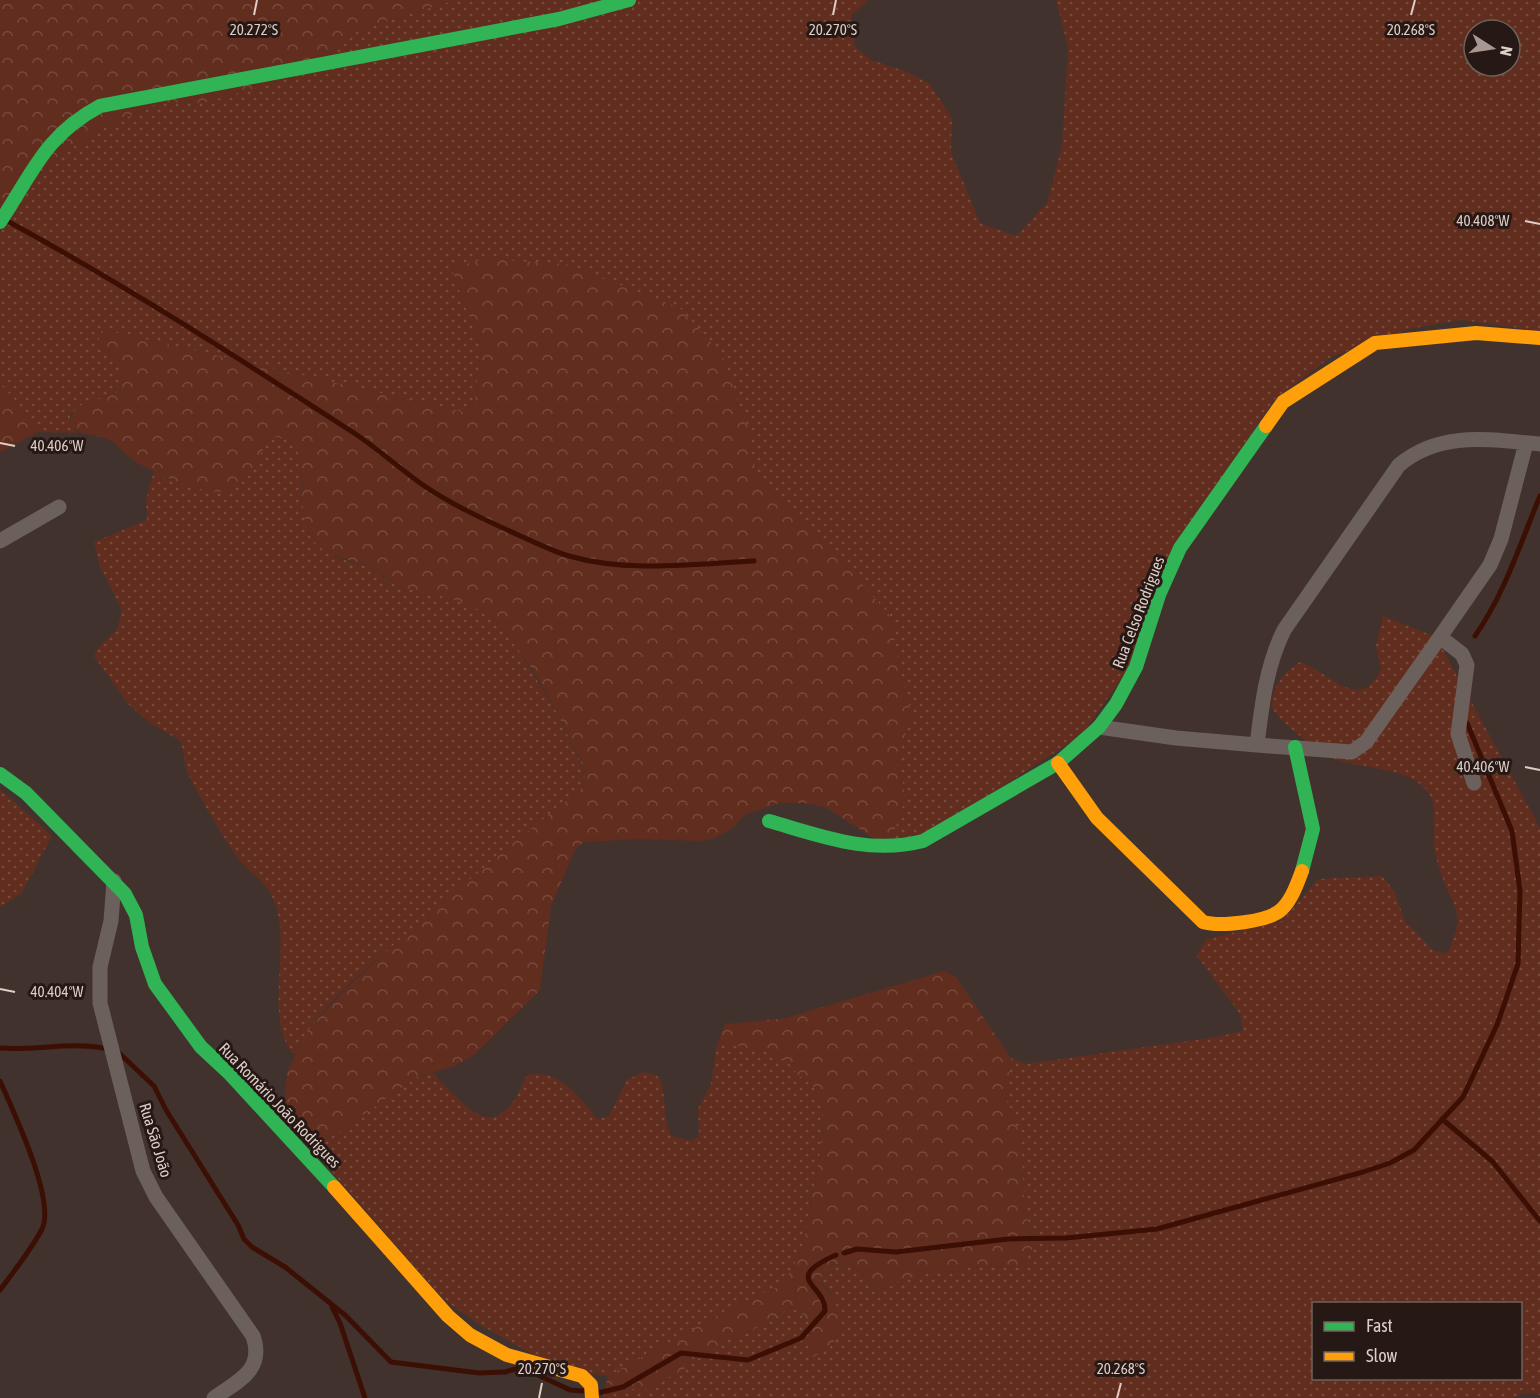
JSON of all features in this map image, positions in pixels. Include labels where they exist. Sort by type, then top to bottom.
[{"type":"street","points":[[0,222],[13,204],[35,161],[53,137],[76,117],[100,106],[559,19],[629,0]]},
{"type":"street","name":"Rua Celso Rodrigues","points":[[769,821],[860,846],[902,848],[923,841],[1058,763],[1099,727],[1116,704],[1136,667],[1159,595],[1180,548],[1282,402],[1376,343],[1476,333],[1540,339]]},
{"type":"street","points":[[1099,727],[1176,738],[1342,753],[1359,749],[1490,565],[1533,444],[1460,438],[1418,452],[1399,465],[1284,630],[1272,656],[1266,677],[1257,745]]},
{"type":"street","points":[[0,541],[59,507]]},
{"type":"street","points":[[1440,637],[1462,654],[1467,664],[1458,734],[1474,783]]},
{"type":"street","points":[[1058,763],[1097,818],[1188,910],[1203,923],[1220,926],[1274,914],[1287,902],[1306,861],[1313,832],[1311,807],[1295,747]]},
{"type":"street","name":"Rua Romário João Rodrigues","points":[[0,774],[26,793],[114,881],[132,904],[155,984],[201,1047],[229,1073],[304,1157],[330,1182],[448,1316],[470,1335],[507,1355],[582,1376],[591,1385],[592,1398]]},
{"type":"street","name":"Rua São João","points":[[114,881],[111,921],[100,967],[100,1003],[143,1171],[156,1197],[254,1336],[258,1350],[255,1364],[244,1376],[214,1398]]},
{"type":"green space","points":[[0,0],[456,0],[360,29],[302,75],[203,103],[160,102],[102,129],[58,156],[0,219]]},
{"type":"green space","points":[[456,0],[868,0],[851,16],[855,46],[871,60],[905,71],[929,83],[952,118],[951,152],[980,223],[1016,236],[1047,203],[1062,146],[1068,47],[1056,0],[1540,0],[1540,331],[1461,320],[1409,329],[1331,357],[1274,400],[1174,549],[1134,660],[1082,735],[930,833],[886,844],[899,817],[904,798],[902,779],[897,770],[899,754],[912,715],[901,678],[891,617],[835,553],[756,477],[451,268],[481,348],[475,400],[464,412],[104,330],[98,333],[100,343],[123,365],[120,391],[70,414],[70,425],[77,433],[38,432],[18,403],[0,384],[0,219],[58,156],[102,129],[160,102],[302,75],[360,29]]},
{"type":"green space","points":[[486,259],[566,264],[680,308],[722,355],[747,425],[756,477],[835,553],[891,617],[901,678],[912,715],[899,754],[897,770],[903,786],[903,804],[891,838],[875,839],[827,808],[805,803],[779,803],[744,815],[733,828],[715,838],[700,841],[639,839],[584,842],[576,848],[551,906],[540,990],[474,1055],[455,1066],[417,1077],[333,1136],[315,1138],[297,1130],[286,1116],[287,1073],[306,1032],[347,988],[390,948],[507,848],[582,788],[584,769],[536,675],[514,644],[489,618],[477,609],[458,601],[395,584],[373,568],[341,558],[322,549],[311,536],[305,521],[301,467],[297,453],[288,442],[272,436],[242,482],[232,490],[221,492],[182,484],[157,473],[132,459],[111,441],[78,431],[70,425],[72,416],[81,405],[120,391],[123,365],[100,343],[98,333],[104,330],[464,412],[475,400],[481,348],[451,268]]},
{"type":"green space","points":[[0,384],[18,403],[38,432],[0,452]]},
{"type":"green space","points":[[272,435],[285,437],[300,453],[304,515],[309,535],[338,558],[374,568],[387,580],[476,608],[492,619],[512,639],[557,713],[585,774],[582,788],[476,874],[348,985],[318,1017],[296,1053],[292,1053],[284,1038],[280,1021],[281,946],[280,927],[274,900],[260,880],[236,856],[209,812],[186,768],[181,741],[150,723],[129,705],[94,656],[97,649],[117,630],[122,610],[100,567],[94,542],[147,520],[146,500],[154,471],[169,480],[253,463]]},
{"type":"green space","points":[[1383,616],[1436,637],[1540,828],[1540,1395],[1530,1393],[1513,1398],[603,1398],[606,1384],[624,1386],[655,1381],[683,1367],[724,1341],[773,1320],[790,1307],[804,1315],[813,1329],[808,1349],[814,1356],[830,1347],[843,1329],[828,1289],[819,1281],[828,1265],[840,1264],[856,1269],[870,1282],[885,1290],[898,1281],[934,1272],[961,1271],[973,1264],[1016,1268],[1032,1237],[1024,1202],[1021,1139],[1006,1095],[1011,1058],[1026,1064],[1216,1037],[1243,1031],[1240,1014],[1197,956],[1206,939],[1282,921],[1318,879],[1382,876],[1394,891],[1405,921],[1434,951],[1444,953],[1449,951],[1456,929],[1457,916],[1437,860],[1434,846],[1433,804],[1428,792],[1419,783],[1395,772],[1341,761],[1324,754],[1288,726],[1272,706],[1276,686],[1289,670],[1300,662],[1354,689],[1364,689],[1373,682],[1381,669],[1376,646]]},
{"type":"green space","points":[[0,789],[52,836],[21,894],[0,907]]},
{"type":"green space","points":[[944,971],[956,977],[1011,1058],[1006,1095],[1021,1139],[1024,1202],[1033,1246],[1026,1263],[1016,1268],[973,1264],[961,1271],[934,1272],[898,1281],[886,1290],[870,1282],[856,1269],[840,1264],[828,1265],[819,1281],[835,1301],[843,1329],[830,1347],[813,1357],[808,1349],[812,1329],[804,1315],[790,1307],[766,1324],[724,1341],[681,1371],[643,1391],[606,1384],[608,1376],[737,1305],[780,1286],[793,1268],[804,1241],[820,1153],[823,1128],[821,1103],[813,1086],[797,1074],[788,1062],[768,1050],[717,1044],[726,1022],[728,1024],[786,1018]]},
{"type":"green space","points":[[717,1044],[768,1050],[788,1061],[797,1074],[813,1086],[821,1103],[823,1128],[820,1153],[804,1241],[793,1268],[780,1286],[737,1305],[610,1376],[580,1373],[534,1355],[477,1323],[443,1299],[318,1156],[315,1138],[333,1136],[417,1077],[435,1073],[438,1080],[465,1105],[484,1117],[494,1117],[504,1111],[515,1099],[527,1075],[539,1074],[550,1076],[568,1086],[598,1119],[609,1116],[627,1080],[643,1072],[652,1074],[660,1080],[672,1136],[692,1141],[699,1136],[698,1109],[711,1084]]},
{"type":"waterway","points":[[9,222],[97,272],[226,351],[372,445],[435,493],[527,539],[569,556],[614,564],[661,566],[754,561]]},
{"type":"waterway","points":[[1475,636],[1495,603],[1540,496]]},
{"type":"waterway","points":[[844,1253],[857,1249],[896,1252],[1008,1239],[1066,1238],[1157,1229],[1363,1172],[1390,1163],[1414,1150],[1463,1097],[1497,1025],[1518,964],[1520,891],[1512,831],[1467,723]]},
{"type":"waterway","points":[[0,1048],[80,1046],[108,1049]]},
{"type":"waterway","points":[[118,1052],[154,1086],[166,1110],[238,1225],[244,1239],[252,1247],[285,1267],[345,1315],[391,1362],[479,1373],[505,1372],[522,1367]]},
{"type":"waterway","points":[[0,1081],[31,1155],[43,1198],[45,1216],[38,1237],[0,1290]]},
{"type":"waterway","points":[[1442,1119],[1492,1161],[1540,1221]]},
{"type":"waterway","points":[[598,1393],[623,1387],[681,1353],[748,1360],[801,1338],[825,1311],[823,1302],[808,1277],[811,1270],[819,1263],[836,1255]]},
{"type":"waterway","points":[[332,1307],[340,1323],[365,1398]]},
{"type":"waterway","points":[[536,1374],[570,1390],[584,1391]]},
{"type":"traffic: fast","points":[[0,222],[52,143],[65,130],[100,106],[559,19],[629,0]]},
{"type":"traffic: fast","points":[[769,821],[826,838],[864,845],[903,845],[923,841],[1058,763],[1099,727],[1116,704],[1136,667],[1159,595],[1180,548],[1266,426]]},
{"type":"traffic: fast","points":[[1295,747],[1313,829],[1302,871]]},
{"type":"traffic: fast","points":[[0,774],[26,793],[125,894],[136,915],[142,947],[155,984],[201,1047],[229,1073],[334,1187]]},
{"type":"traffic: slow","points":[[1266,426],[1283,402],[1375,343],[1476,333],[1540,338]]},
{"type":"traffic: slow","points":[[1058,763],[1097,818],[1203,922],[1221,924],[1244,922],[1276,913],[1289,901],[1302,871]]},
{"type":"traffic: slow","points":[[334,1187],[448,1316],[470,1335],[507,1355],[582,1376],[591,1385],[592,1398]]}]
